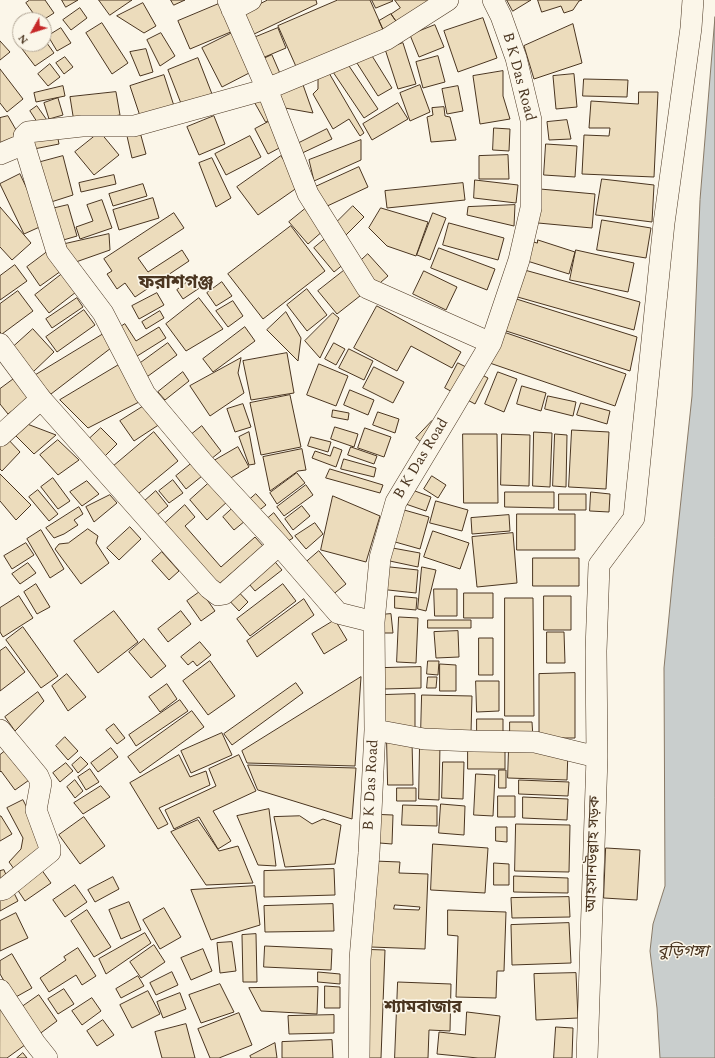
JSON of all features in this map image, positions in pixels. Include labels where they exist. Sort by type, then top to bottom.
[{"type":"street","points":[[251,0],[230,5],[267,89],[308,194],[367,288],[491,343]]},
{"type":"street","points":[[374,622],[338,613],[204,464],[145,394],[103,313],[57,252],[24,144],[24,136],[28,132],[82,126],[134,126],[267,89],[387,39],[448,0]]},
{"type":"street","name":"B K Das Road","points":[[359,1058],[360,959],[369,853],[375,730],[374,622],[380,558],[396,502],[491,343],[519,260],[531,208],[531,120],[516,58],[501,16],[493,0]]},
{"type":"street","name":"আহসানউল্লাহ সড়ক","points":[[587,1058],[598,757],[596,651],[599,565],[634,518],[664,223],[691,28],[693,0]]},
{"type":"street","points":[[0,154],[24,144]]},
{"type":"street","points":[[0,344],[41,399],[209,588],[218,595],[224,594],[278,545]]},
{"type":"street","points":[[0,436],[41,399]]},
{"type":"street","points":[[0,730],[38,776],[41,783],[36,810],[50,848],[50,852],[4,889],[0,890]]},
{"type":"street","points":[[375,730],[424,738],[535,742],[598,757]]},
{"type":"street","points":[[0,990],[35,1043],[47,1058]]},
{"type":"water","name":"বুড়িগঙ্গা","points":[[715,17],[715,1058],[660,1058],[657,1008],[650,951],[653,924],[665,886],[664,668],[692,396],[700,200]]},
{"type":"building","points":[[30,0],[45,0],[54,13],[52,14],[52,12],[32,12],[26,3]]},
{"type":"building","points":[[62,0],[78,0],[66,7]]},
{"type":"building","points":[[99,0],[132,0],[110,15]]},
{"type":"building","points":[[171,0],[185,0],[174,5]]},
{"type":"building","points":[[268,0],[316,0],[317,4],[250,36],[240,14]]},
{"type":"building","points":[[338,0],[370,0],[385,34],[298,71],[278,26]]},
{"type":"building","points":[[372,0],[392,0],[393,1],[376,8]]},
{"type":"building","points":[[395,0],[441,0],[400,27],[391,14],[400,8]]},
{"type":"building","points":[[507,0],[531,0],[513,11]]},
{"type":"building","points":[[538,0],[582,0],[579,1],[573,10],[564,13],[561,6],[542,12]]},
{"type":"building","points":[[143,3],[156,26],[144,33],[117,16]]},
{"type":"building","points":[[221,3],[233,31],[190,49],[178,21]]},
{"type":"building","points":[[80,8],[87,18],[71,30],[63,20]]},
{"type":"building","points":[[391,14],[400,27],[385,34],[379,21]]},
{"type":"building","points":[[483,18],[497,58],[458,72],[444,31]]},
{"type":"building","points":[[102,23],[128,63],[112,74],[86,33]]},
{"type":"building","points":[[573,24],[582,63],[534,79],[524,46]]},
{"type":"building","points":[[435,25],[444,47],[419,57],[410,35]]},
{"type":"building","points":[[61,28],[71,43],[57,51],[52,43],[52,34]]},
{"type":"building","points":[[278,28],[286,48],[260,59],[251,39]]},
{"type":"building","points":[[234,32],[253,71],[222,87],[202,48]]},
{"type":"building","points":[[161,33],[175,56],[160,66],[147,40]]},
{"type":"building","points":[[0,41],[10,52],[0,60]]},
{"type":"building","points":[[403,43],[416,84],[398,89],[385,49]]},
{"type":"building","points":[[146,49],[153,72],[140,76],[130,52]]},
{"type":"building","points":[[52,50],[54,53],[35,66],[24,52],[52,52]]},
{"type":"building","points":[[369,51],[392,88],[378,96],[355,60]]},
{"type":"building","points":[[272,55],[282,78],[271,83],[261,60]]},
{"type":"building","points":[[438,56],[445,82],[423,88],[416,62]]},
{"type":"building","points":[[65,57],[73,67],[64,74],[56,63]]},
{"type":"building","points":[[198,58],[212,94],[182,106],[168,70]]},
{"type":"building","points":[[345,60],[378,109],[364,118],[331,69]]},
{"type":"building","points":[[50,64],[60,77],[48,86],[38,74]]},
{"type":"building","points":[[0,69],[23,99],[7,112],[0,103]]},
{"type":"building","points":[[503,71],[503,96],[510,119],[480,124],[473,76]]},
{"type":"building","points":[[329,73],[364,133],[360,136],[349,119],[333,129],[313,94],[318,89],[318,79]]},
{"type":"building","points":[[574,74],[577,107],[556,109],[553,76]]},
{"type":"building","points":[[164,75],[174,106],[140,116],[130,86]]},
{"type":"building","points":[[584,79],[628,80],[627,97],[583,96]]},
{"type":"building","points":[[302,82],[313,113],[285,108],[279,92]]},
{"type":"building","points":[[420,85],[430,112],[410,121],[400,93]]},
{"type":"building","points":[[63,86],[65,96],[36,102],[34,93]]},
{"type":"building","points":[[458,86],[463,111],[447,114],[442,89]]},
{"type":"building","points":[[247,89],[278,115],[266,122]]},
{"type":"building","points":[[116,92],[120,115],[74,122],[70,97]]},
{"type":"building","points":[[639,92],[658,92],[654,177],[582,174],[584,135],[609,136],[610,128],[589,128],[591,101],[638,104]]},
{"type":"building","points":[[58,98],[63,115],[49,119],[44,103]]},
{"type":"building","points":[[398,103],[408,119],[372,140],[363,124]]},
{"type":"building","points":[[37,106],[49,123],[41,128],[30,111]]},
{"type":"building","points":[[444,107],[445,116],[450,117],[456,140],[431,142],[427,117],[433,115],[432,108]]},
{"type":"building","points":[[8,116],[19,135],[0,144],[0,118]]},
{"type":"building","points":[[214,116],[225,144],[199,155],[187,127]]},
{"type":"building","points":[[567,120],[571,139],[549,140],[547,122]]},
{"type":"building","points":[[270,121],[283,146],[268,154],[255,129]]},
{"type":"building","points":[[494,128],[510,129],[509,151],[493,150]]},
{"type":"building","points":[[327,129],[332,139],[298,155],[293,146]]},
{"type":"building","points":[[100,132],[119,155],[94,175],[75,152]]},
{"type":"building","points":[[140,132],[146,154],[132,158],[127,136]]},
{"type":"building","points":[[57,134],[59,144],[34,149],[32,139]]},
{"type":"building","points":[[250,136],[261,157],[226,175],[215,154]]},
{"type":"building","points":[[361,140],[361,160],[314,181],[309,160]]},
{"type":"building","points":[[546,144],[577,146],[575,177],[544,175]]},
{"type":"building","points":[[508,155],[509,179],[479,179],[479,156]]},
{"type":"building","points":[[63,156],[73,195],[48,203],[37,163]]},
{"type":"building","points":[[281,156],[301,185],[258,215],[237,187]]},
{"type":"building","points":[[212,158],[231,198],[216,207],[199,163]]},
{"type":"building","points":[[359,167],[368,187],[323,208],[313,188]]},
{"type":"building","points":[[20,174],[44,225],[24,234],[0,184]]},
{"type":"building","points":[[114,175],[116,184],[81,192],[79,183]]},
{"type":"building","points":[[602,179],[654,185],[652,222],[596,215]]},
{"type":"building","points":[[475,180],[518,185],[516,203],[474,198]]},
{"type":"building","points":[[463,183],[465,200],[387,208],[385,191]]},
{"type":"building","points":[[143,184],[147,196],[113,206],[109,194]]},
{"type":"building","points":[[540,189],[595,194],[592,228],[538,223]]},
{"type":"building","points":[[153,198],[159,218],[119,230],[113,210]]},
{"type":"building","points":[[102,200],[112,228],[80,239],[76,227],[93,221],[87,205]]},
{"type":"building","points":[[68,205],[77,236],[60,241],[51,209]]},
{"type":"building","points":[[515,205],[514,226],[467,215],[468,207]]},
{"type":"building","points":[[353,206],[364,217],[341,240],[330,229]]},
{"type":"building","points":[[0,207],[31,243],[12,260],[0,247]]},
{"type":"building","points":[[381,208],[428,222],[416,256],[387,246],[369,228]]},
{"type":"building","points":[[305,209],[324,230],[308,244],[289,222]]},
{"type":"building","points":[[174,213],[184,228],[138,258],[148,272],[182,250],[189,261],[135,297],[125,283],[117,289],[107,274],[112,271],[104,259]]},
{"type":"building","points":[[433,213],[446,218],[430,260],[417,255]]},
{"type":"building","points":[[602,220],[651,228],[646,258],[597,250]]},
{"type":"building","points":[[449,223],[504,238],[498,260],[443,245]]},
{"type":"building","points":[[291,226],[325,271],[263,319],[228,274]]},
{"type":"building","points":[[109,234],[110,250],[73,263],[65,244]]},
{"type":"building","points":[[325,239],[345,263],[334,272],[314,248]]},
{"type":"building","points":[[538,240],[575,252],[569,274],[524,260],[530,241],[537,243]]},
{"type":"building","points":[[439,248],[495,269],[487,290],[431,268]]},
{"type":"building","points":[[576,250],[634,263],[628,292],[570,280]]},
{"type":"building","points":[[47,252],[61,271],[40,286],[27,267]]},
{"type":"building","points":[[368,254],[388,276],[373,289],[354,267]]},
{"type":"building","points":[[15,265],[27,281],[0,300],[0,276]]},
{"type":"building","points":[[346,269],[365,292],[337,314],[318,291]]},
{"type":"building","points":[[521,269],[640,302],[634,330],[514,296]]},
{"type":"building","points":[[424,271],[457,287],[446,310],[413,294]]},
{"type":"building","points":[[62,274],[76,292],[49,313],[35,295]]},
{"type":"building","points":[[194,277],[201,287],[183,299],[177,290]]},
{"type":"building","points":[[222,282],[232,296],[216,306],[207,293]]},
{"type":"building","points":[[307,289],[327,315],[307,331],[287,305]]},
{"type":"building","points":[[18,291],[33,311],[2,334],[0,332],[0,304]]},
{"type":"building","points":[[157,293],[164,305],[139,319],[132,306]]},
{"type":"building","points":[[510,297],[637,337],[630,371],[500,329]]},
{"type":"building","points":[[77,298],[83,307],[52,328],[46,319]]},
{"type":"building","points":[[199,298],[223,329],[186,351],[166,324]]},
{"type":"building","points":[[233,301],[243,316],[228,327],[216,311]]},
{"type":"building","points":[[377,306],[461,352],[452,368],[411,346],[397,371],[354,348]]},
{"type":"building","points":[[84,310],[95,325],[57,352],[46,337]]},
{"type":"building","points":[[160,311],[164,318],[146,329],[142,322]]},
{"type":"building","points":[[286,312],[301,338],[298,361],[267,330]]},
{"type":"building","points":[[333,313],[339,318],[320,358],[305,341]]},
{"type":"building","points":[[125,324],[136,341],[159,327],[166,338],[134,358],[116,330]]},
{"type":"building","points":[[245,327],[255,341],[213,372],[203,359]]},
{"type":"building","points":[[489,327],[626,374],[615,406],[478,359]]},
{"type":"building","points":[[33,329],[54,352],[33,372],[12,348]]},
{"type":"building","points":[[105,333],[111,348],[51,394],[34,376]]},
{"type":"building","points":[[168,343],[177,355],[144,379],[135,367]]},
{"type":"building","points":[[334,343],[345,349],[336,365],[325,359]]},
{"type":"building","points":[[349,349],[373,361],[364,380],[339,368]]},
{"type":"building","points":[[287,353],[294,393],[251,400],[243,361]]},
{"type":"building","points":[[241,358],[238,373],[244,393],[210,416],[190,386]]},
{"type":"building","points":[[122,363],[141,401],[88,428],[60,400]]},
{"type":"building","points":[[458,363],[488,378],[475,404],[445,388]]},
{"type":"building","points":[[319,364],[348,376],[336,406],[307,395]]},
{"type":"building","points":[[374,367],[404,382],[393,403],[363,388]]},
{"type":"building","points":[[183,372],[189,381],[165,400],[158,392]]},
{"type":"building","points":[[498,372],[517,379],[504,412],[485,404]]},
{"type":"building","points":[[15,378],[30,397],[8,414],[0,404],[0,389]]},
{"type":"building","points":[[522,386],[546,393],[541,411],[517,404]]},
{"type":"building","points":[[350,390],[374,400],[368,415],[344,405]]},
{"type":"building","points":[[290,395],[301,447],[261,455],[250,403]]},
{"type":"building","points":[[548,396],[576,402],[573,416],[545,409]]},
{"type":"building","points":[[581,403],[610,411],[607,424],[577,415]]},
{"type":"building","points":[[147,404],[160,424],[134,441],[120,421]]},
{"type":"building","points":[[243,404],[251,427],[235,432],[227,409]]},
{"type":"building","points":[[333,410],[349,413],[348,420],[332,417]]},
{"type":"building","points":[[378,412],[399,419],[395,433],[373,425]]},
{"type":"building","points":[[432,421],[443,431],[428,448],[416,438]]},
{"type":"building","points":[[22,422],[56,435],[34,454],[11,431]]},
{"type":"building","points":[[202,426],[221,451],[211,459],[192,434]]},
{"type":"building","points":[[335,427],[358,434],[354,447],[331,439]]},
{"type":"building","points":[[101,428],[117,444],[104,457],[88,440]]},
{"type":"building","points":[[365,428],[391,437],[384,457],[358,448]]},
{"type":"building","points":[[572,430],[609,432],[606,489],[569,487]]},
{"type":"building","points":[[154,432],[178,461],[133,498],[109,470]]},
{"type":"building","points":[[249,432],[255,464],[249,465],[239,437]]},
{"type":"building","points":[[534,432],[552,433],[550,487],[533,486]]},
{"type":"building","points":[[463,434],[497,434],[498,503],[464,503]]},
{"type":"building","points":[[502,434],[530,435],[529,486],[501,485]]},
{"type":"building","points":[[555,434],[567,435],[566,487],[553,486]]},
{"type":"building","points":[[6,437],[20,452],[2,471],[0,469],[0,443]]},
{"type":"building","points":[[311,437],[331,442],[328,452],[308,446]]},
{"type":"building","points":[[58,440],[79,460],[58,475],[40,455]]},
{"type":"building","points":[[238,447],[249,467],[224,482],[212,462]]},
{"type":"building","points":[[334,447],[342,450],[336,467],[312,458],[315,451],[330,456]]},
{"type":"building","points":[[351,447],[377,456],[374,464],[348,455]]},
{"type":"building","points":[[302,449],[306,470],[298,471],[270,491],[263,457]]},
{"type":"building","points":[[197,459],[207,472],[186,489],[176,476]]},
{"type":"building","points":[[344,459],[376,468],[374,477],[341,469]]},
{"type":"building","points":[[330,469],[383,485],[380,493],[326,478]]},
{"type":"building","points":[[297,473],[305,483],[277,504],[270,493]]},
{"type":"building","points":[[0,474],[31,505],[16,520],[0,501]]},
{"type":"building","points":[[432,476],[446,485],[438,498],[424,489]]},
{"type":"building","points":[[53,478],[70,501],[58,509],[41,487]]},
{"type":"building","points":[[173,480],[183,493],[169,503],[159,491]]},
{"type":"building","points":[[87,481],[99,494],[82,506],[70,492]]},
{"type":"building","points":[[210,482],[228,501],[207,520],[190,500]]},
{"type":"building","points":[[306,485],[313,495],[284,516],[277,507]]},
{"type":"building","points":[[399,485],[431,497],[426,511],[394,500]]},
{"type":"building","points":[[38,490],[58,514],[49,521],[29,497]]},
{"type":"building","points":[[156,491],[168,506],[151,520],[139,506]]},
{"type":"building","points":[[505,492],[554,492],[554,508],[505,507]]},
{"type":"building","points":[[591,492],[610,494],[609,512],[590,511]]},
{"type":"building","points":[[256,494],[266,505],[257,512],[248,501]]},
{"type":"building","points":[[559,494],[586,494],[586,510],[559,510]]},
{"type":"building","points":[[110,495],[117,503],[94,522],[86,507]]},
{"type":"building","points":[[333,496],[380,516],[366,562],[321,550]]},
{"type":"building","points":[[436,501],[468,510],[462,531],[430,523]]},
{"type":"building","points":[[185,505],[195,517],[185,526],[221,567],[255,537],[263,546],[217,586],[163,525]]},
{"type":"building","points":[[302,506],[310,516],[293,530],[285,519]]},
{"type":"building","points":[[390,506],[429,517],[420,549],[381,538]]},
{"type":"building","points":[[79,507],[83,514],[74,520],[78,525],[64,534],[54,538],[46,528]]},
{"type":"building","points":[[234,507],[245,521],[234,530],[223,517]]},
{"type":"building","points":[[274,513],[293,538],[285,543],[267,519]]},
{"type":"building","points":[[517,514],[575,514],[575,550],[517,550]]},
{"type":"building","points":[[509,515],[510,531],[472,534],[471,518]]},
{"type":"building","points":[[315,523],[323,534],[306,549],[295,536]]},
{"type":"building","points":[[130,527],[141,539],[119,560],[107,548]]},
{"type":"building","points":[[88,529],[98,536],[96,543],[109,563],[81,584],[55,549],[59,544],[68,543]]},
{"type":"building","points":[[41,530],[64,569],[50,578],[27,539]]},
{"type":"building","points":[[433,531],[469,543],[460,569],[424,557]]},
{"type":"building","points":[[513,533],[517,583],[477,587],[472,537]]},
{"type":"building","points":[[26,543],[34,555],[12,569],[4,556]]},
{"type":"building","points":[[387,547],[420,553],[418,567],[385,560]]},
{"type":"building","points":[[319,551],[346,584],[331,596],[304,564]]},
{"type":"building","points":[[162,552],[179,571],[169,580],[152,561]]},
{"type":"building","points":[[270,556],[282,570],[255,591],[244,578]]},
{"type":"building","points":[[533,558],[579,558],[579,586],[533,586]]},
{"type":"building","points":[[28,563],[36,573],[20,584],[12,574]]},
{"type":"building","points":[[381,566],[418,570],[416,593],[379,589]]},
{"type":"building","points":[[422,567],[436,570],[426,611],[418,609]]},
{"type":"building","points":[[36,584],[50,607],[37,614],[24,592]]},
{"type":"building","points":[[283,584],[296,601],[250,636],[237,619]]},
{"type":"building","points":[[234,587],[248,602],[239,611],[225,596]]},
{"type":"building","points":[[434,589],[457,589],[457,616],[435,616]]},
{"type":"building","points":[[201,591],[215,611],[201,621],[187,601]]},
{"type":"building","points":[[464,593],[493,593],[493,618],[464,618]]},
{"type":"building","points":[[19,596],[33,618],[3,637],[0,632],[0,608]]},
{"type":"building","points":[[395,596],[417,598],[416,610],[395,608]]},
{"type":"building","points":[[544,596],[571,596],[571,630],[544,630]]},
{"type":"building","points":[[505,598],[533,598],[534,716],[505,716]]},
{"type":"building","points":[[304,599],[314,615],[257,657],[247,641]]},
{"type":"building","points":[[114,611],[138,642],[98,673],[74,641]]},
{"type":"building","points":[[181,611],[191,624],[168,642],[158,629]]},
{"type":"building","points":[[391,614],[393,633],[381,633],[379,615]]},
{"type":"building","points":[[399,617],[418,618],[416,663],[397,662]]},
{"type":"building","points":[[335,620],[347,640],[324,654],[312,634]]},
{"type":"building","points":[[428,620],[471,620],[471,628],[428,628]]},
{"type":"building","points":[[23,627],[58,676],[41,688],[6,640]]},
{"type":"building","points":[[458,631],[459,657],[436,658],[434,632]]},
{"type":"building","points":[[547,632],[564,632],[565,663],[547,663]]},
{"type":"building","points":[[479,638],[493,638],[493,675],[479,675]]},
{"type":"building","points":[[144,639],[166,666],[151,678],[129,652]]},
{"type":"building","points":[[200,642],[211,655],[197,666],[193,661],[188,665],[181,657]]},
{"type":"building","points":[[6,647],[25,672],[0,691],[0,651]]},
{"type":"building","points":[[210,661],[235,696],[208,715],[183,681]]},
{"type":"building","points":[[428,661],[439,661],[438,675],[427,674]]},
{"type":"building","points":[[440,664],[456,665],[456,691],[440,691]]},
{"type":"building","points":[[421,667],[421,688],[384,689],[383,668]]},
{"type":"building","points":[[575,673],[575,738],[539,738],[539,674]]},
{"type":"building","points":[[67,674],[86,697],[68,711],[52,686]]},
{"type":"building","points":[[361,677],[355,766],[247,763],[242,751]]},
{"type":"building","points":[[428,677],[437,677],[436,688],[427,688]]},
{"type":"building","points":[[476,681],[499,681],[499,711],[477,712]]},
{"type":"building","points":[[296,683],[303,693],[232,745],[224,734]]},
{"type":"building","points":[[167,684],[177,699],[160,712],[149,697]]},
{"type":"building","points":[[38,692],[44,701],[15,731],[5,717]]},
{"type":"building","points":[[415,694],[415,727],[383,727],[383,695]]},
{"type":"building","points":[[422,695],[472,696],[471,733],[421,733]]},
{"type":"building","points":[[180,700],[188,711],[136,746],[129,735]]},
{"type":"building","points":[[192,711],[204,727],[140,773],[128,757]]},
{"type":"building","points":[[477,719],[503,719],[503,737],[477,737]]},
{"type":"building","points":[[510,722],[532,722],[533,738],[510,738]]},
{"type":"building","points":[[114,724],[125,738],[117,744],[106,730]]},
{"type":"building","points":[[222,733],[232,755],[191,773],[181,751]]},
{"type":"building","points":[[65,737],[78,751],[68,760],[56,746]]},
{"type":"building","points":[[387,741],[412,741],[413,785],[388,785]]},
{"type":"building","points":[[420,743],[440,744],[439,800],[419,799]]},
{"type":"building","points":[[468,747],[505,747],[505,769],[468,769]]},
{"type":"building","points":[[9,748],[32,778],[15,790],[1,771],[0,772],[0,755]]},
{"type":"building","points":[[111,748],[118,757],[98,772],[91,763]]},
{"type":"building","points":[[509,748],[568,750],[567,780],[508,778]]},
{"type":"building","points":[[179,755],[190,777],[206,771],[210,785],[159,808],[168,824],[158,829],[130,783]]},
{"type":"building","points":[[239,755],[256,791],[213,811],[231,841],[218,849],[199,817],[174,829],[165,810],[216,786],[209,769]]},
{"type":"building","points":[[81,757],[88,764],[78,773],[72,765]]},
{"type":"building","points":[[443,762],[464,762],[463,799],[442,798]]},
{"type":"building","points":[[66,763],[73,771],[60,782],[53,773]]},
{"type":"building","points":[[248,765],[356,768],[352,819],[258,790]]},
{"type":"building","points":[[90,769],[99,782],[86,790],[78,777]]},
{"type":"building","points":[[499,770],[506,770],[506,788],[499,788]]},
{"type":"building","points":[[476,774],[495,775],[493,816],[474,815]]},
{"type":"building","points":[[75,780],[83,791],[75,798],[67,787]]},
{"type":"building","points":[[519,780],[569,782],[568,796],[519,794]]},
{"type":"building","points":[[101,786],[110,797],[83,814],[74,803]]},
{"type":"building","points":[[397,788],[416,788],[416,801],[397,801]]},
{"type":"building","points":[[498,796],[515,796],[515,817],[498,817]]},
{"type":"building","points":[[523,797],[568,799],[567,820],[523,818]]},
{"type":"building","points":[[23,800],[43,839],[39,855],[17,873],[9,862],[21,849],[23,838],[7,808]]},
{"type":"building","points":[[441,804],[465,806],[464,835],[439,833]]},
{"type":"building","points":[[403,805],[437,806],[437,826],[402,825]]},
{"type":"building","points":[[269,809],[276,866],[258,865],[237,816]]},
{"type":"building","points":[[368,814],[393,815],[392,844],[367,842]]},
{"type":"building","points":[[0,816],[12,834],[0,841]]},
{"type":"building","points":[[300,816],[312,824],[323,819],[341,825],[335,864],[285,867],[274,817]]},
{"type":"building","points":[[84,817],[105,846],[80,864],[59,835]]},
{"type":"building","points":[[198,820],[219,851],[238,846],[253,883],[206,885],[171,832]]},
{"type":"building","points":[[516,824],[570,825],[569,872],[515,871]]},
{"type":"building","points":[[496,827],[507,827],[507,842],[496,841]]},
{"type":"building","points":[[433,844],[488,848],[485,893],[431,890]]},
{"type":"building","points":[[606,848],[640,850],[637,900],[604,898]]},
{"type":"building","points":[[374,861],[400,862],[399,873],[428,874],[425,949],[371,947]],"holes":[[[395,905],[420,907],[419,910],[394,909]]]},
{"type":"building","points":[[494,863],[509,864],[509,885],[494,885]]},
{"type":"building","points":[[41,869],[51,883],[25,901],[15,886]]},
{"type":"building","points":[[334,869],[335,895],[264,897],[264,871]]},
{"type":"building","points":[[4,870],[9,882],[0,886],[0,871]]},
{"type":"building","points":[[514,876],[568,878],[568,893],[514,892]]},
{"type":"building","points":[[113,877],[119,889],[95,902],[88,890]]},
{"type":"building","points":[[75,885],[87,902],[65,917],[53,900]]},
{"type":"building","points":[[255,886],[260,925],[211,940],[191,890]]},
{"type":"building","points":[[12,889],[18,901],[0,911],[0,895]]},
{"type":"building","points":[[569,897],[570,917],[512,918],[511,898]]},
{"type":"building","points":[[129,902],[141,930],[121,939],[109,910]]},
{"type":"building","points":[[333,904],[334,931],[265,932],[264,906]]},
{"type":"building","points":[[164,908],[181,937],[160,949],[143,920]]},
{"type":"building","points":[[87,910],[111,947],[94,957],[71,921]]},
{"type":"building","points":[[448,910],[506,912],[504,971],[497,971],[496,998],[456,997],[458,936],[448,935]]},
{"type":"building","points":[[16,913],[28,938],[0,951],[0,921]]},
{"type":"building","points":[[569,923],[571,963],[512,965],[511,925]]},
{"type":"building","points":[[145,933],[151,943],[106,974],[99,959]]},
{"type":"building","points":[[256,934],[257,982],[243,982],[242,935]]},
{"type":"building","points":[[232,942],[236,971],[220,973],[217,943]]},
{"type":"building","points":[[154,945],[165,962],[141,978],[130,962]]},
{"type":"building","points":[[265,946],[332,949],[331,970],[264,967]]},
{"type":"building","points":[[78,948],[96,976],[82,985],[76,975],[49,992],[40,978],[66,960],[64,957]]},
{"type":"building","points":[[203,949],[212,971],[191,980],[181,958]]},
{"type":"building","points":[[356,949],[385,950],[381,1058],[352,1058]]},
{"type":"building","points":[[12,954],[32,988],[14,998],[0,974],[0,961]]},
{"type":"building","points":[[172,972],[178,985],[156,995],[150,983]]},
{"type":"building","points":[[318,972],[340,974],[340,984],[318,982]]},
{"type":"building","points":[[576,973],[578,1018],[536,1020],[534,974]]},
{"type":"building","points":[[138,976],[144,986],[121,998],[116,989]]},
{"type":"building","points":[[398,982],[451,984],[450,1031],[429,1030],[428,1058],[395,1058]]},
{"type":"building","points":[[220,984],[234,1012],[201,1023],[189,995]]},
{"type":"building","points":[[325,986],[340,987],[340,1008],[325,1008]]},
{"type":"building","points":[[318,987],[317,1014],[261,1011],[249,988]]},
{"type":"building","points":[[64,989],[74,1004],[58,1014],[48,999]]},
{"type":"building","points":[[148,991],[160,1014],[132,1028],[120,1005]]},
{"type":"building","points":[[180,993],[186,1009],[163,1018],[157,1002]]},
{"type":"building","points":[[39,995],[57,1021],[38,1035],[19,1009]]},
{"type":"building","points":[[92,998],[101,1011],[82,1025],[72,1011]]},
{"type":"building","points":[[0,1000],[29,1042],[7,1058],[0,1058]]},
{"type":"building","points":[[467,1012],[500,1016],[495,1058],[437,1054],[439,1032],[465,1035]]},
{"type":"building","points":[[239,1013],[252,1045],[219,1058],[210,1058],[198,1029]]},
{"type":"building","points":[[334,1015],[334,1033],[289,1034],[288,1016]]},
{"type":"building","points":[[103,1020],[114,1035],[97,1046],[87,1031]]},
{"type":"building","points":[[186,1024],[195,1058],[162,1058],[155,1032]]},
{"type":"building","points":[[556,1027],[573,1028],[572,1058],[554,1058]]},
{"type":"building","points":[[332,1040],[333,1058],[282,1058],[282,1042]]},
{"type":"building","points":[[275,1043],[277,1058],[251,1058],[250,1056]]},
{"type":"building","points":[[23,1053],[27,1058],[17,1058]]},
{"type":"district","name":"ফরাশগঞ্জ","points":[[176,284]]},
{"type":"district","name":"শ্যামবাজার","points":[[423,1009]]}]
